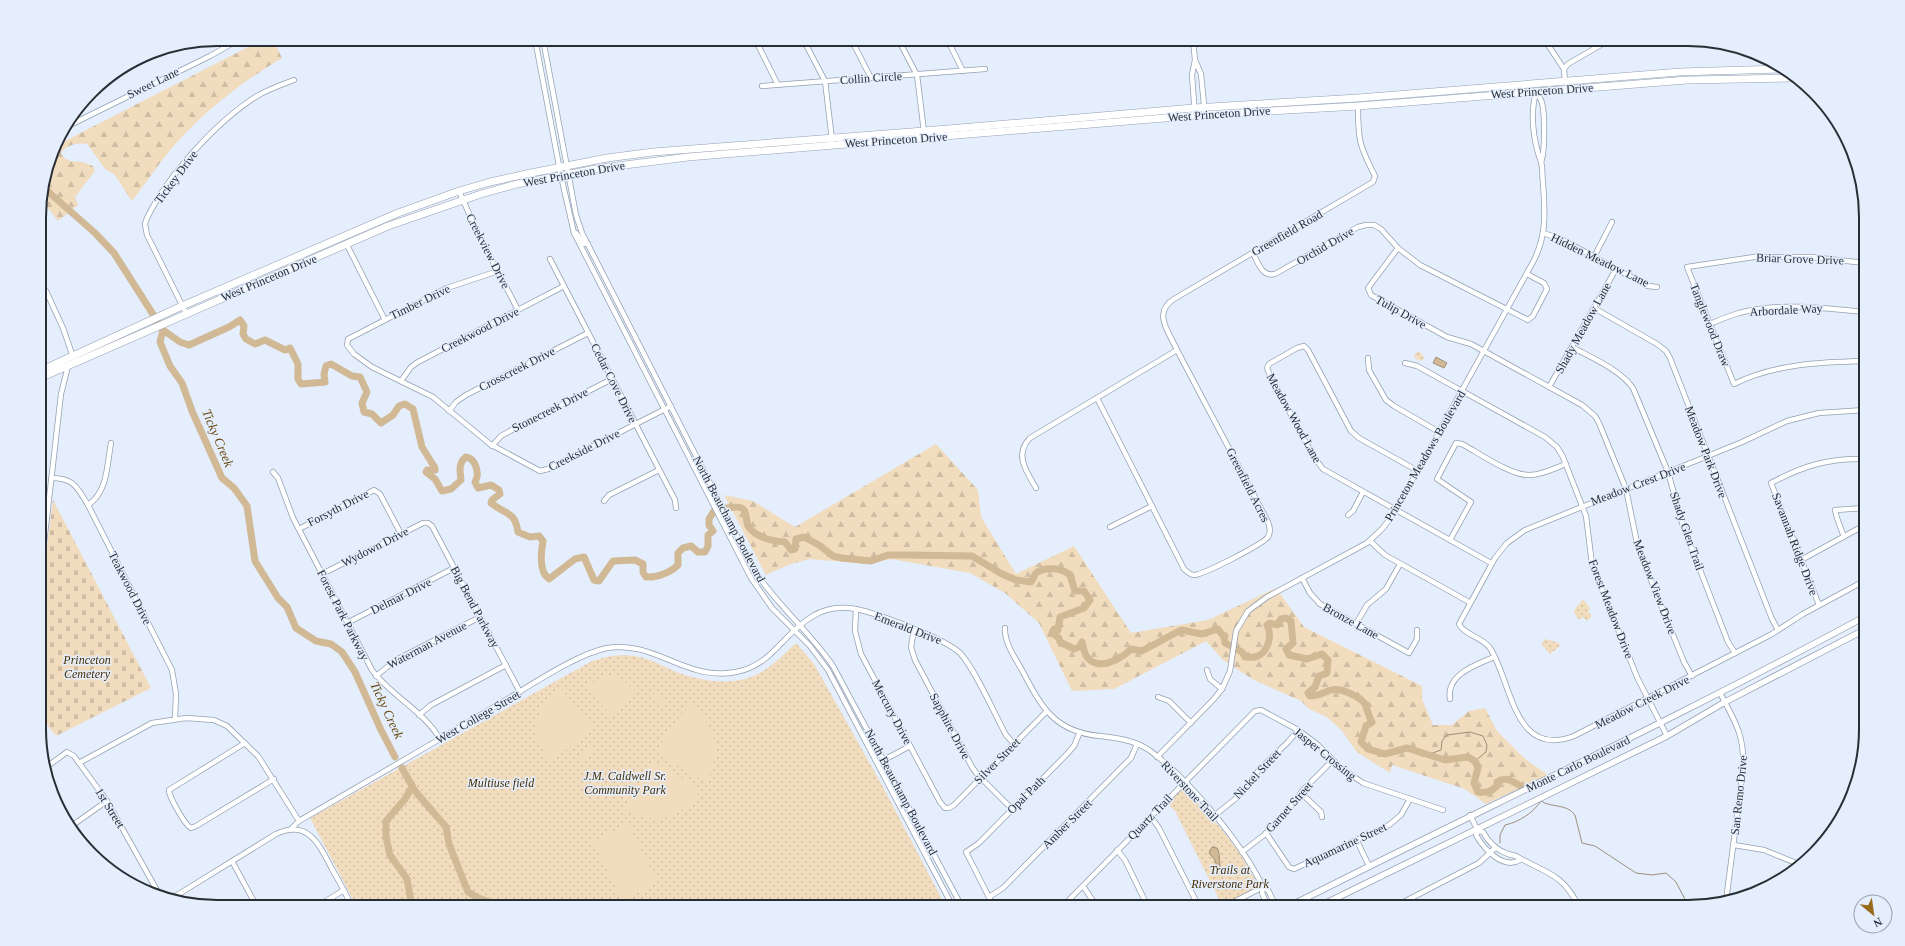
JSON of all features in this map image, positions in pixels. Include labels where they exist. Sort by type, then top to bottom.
[{"type":"highway","name":"West Princeton Drive","points":[[1358,102],[1500,86],[1680,72],[1774,69]]},
{"type":"highway","name":"West Princeton Drive","points":[[46,376],[186,313],[347,244],[462,200],[517,184],[601,168],[724,151],[1204,111],[1536,92],[1687,80],[1788,78]]},
{"type":"highway","name":"West Princeton Drive","points":[[46,368],[145,322],[344,235],[459,191],[568,165],[653,152],[724,151]]},
{"type":"main road","name":"Monte Carlo Boulevard","points":[[1302,900],[1470,815],[1661,724],[1859,620]]},
{"type":"main road","name":"Monte Carlo Boulevard","points":[[1332,900],[1667,736],[1725,702],[1859,633]]},
{"type":"street","name":"Sweet Lane","points":[[74,123],[228,46]]},
{"type":"street","name":"North Beauchamp Boulevard","points":[[536,46],[561,176],[574,233],[741,561],[763,597],[810,646],[828,670],[949,900]]},
{"type":"street","name":"North Beauchamp Boulevard","points":[[544,46],[578,222],[588,244],[748,557],[770,594],[815,641],[833,666],[958,900]]},
{"type":"street","points":[[758,46],[778,85]]},
{"type":"street","points":[[807,46],[825,82],[832,142]]},
{"type":"street","points":[[855,46],[871,78]]},
{"type":"street","points":[[902,46],[917,75],[924,135]]},
{"type":"street","points":[[950,46],[963,71]]},
{"type":"street","points":[[1194,46],[1195,60],[1192,75],[1194,112]]},
{"type":"street","points":[[1549,46],[1564,69],[1565,82]]},
{"type":"street","points":[[1564,69],[1568,64],[1599,46]]},
{"type":"street","points":[[1195,60],[1201,74],[1204,111]]},
{"type":"street","name":"Collin Circle","points":[[762,86],[985,69]]},
{"type":"street","points":[[542,76],[550,74]]},
{"type":"street","name":"Tickey Drive","points":[[186,313],[148,235],[145,224],[149,214],[183,166],[207,138],[254,99],[272,89],[294,80]]},
{"type":"street","name":"Princeton Meadows Boulevard","points":[[1157,756],[1222,689],[1230,672],[1235,633],[1243,618],[1254,605],[1370,541],[1385,526],[1396,510],[1536,258],[1543,234],[1545,214],[1541,162],[1534,137],[1533,104],[1536,92]]},
{"type":"street","name":"Princeton Meadows Boulevard","points":[[1536,92],[1542,103],[1544,140],[1543,158],[1541,162]]},
{"type":"street","name":"Greenfield Road","points":[[1197,285],[1370,184],[1375,179],[1359,141],[1358,102]]},
{"type":"street","name":"Creekview Drive","points":[[459,191],[462,200],[518,310]]},
{"type":"street","points":[[1594,257],[1612,222]]},
{"type":"street","name":"Orchid Drive","points":[[1253,253],[1266,274],[1275,274],[1358,227],[1374,225],[1381,229],[1398,248],[1420,265],[1528,320],[1533,316],[1547,289],[1544,283],[1527,274]]},
{"type":"street","points":[[574,233],[577,233],[584,244],[588,244]]},
{"type":"street","name":"Hidden Meadow Lane","points":[[1543,234],[1561,239],[1648,286],[1657,287]]},
{"type":"street","points":[[344,235],[347,244],[385,320]]},
{"type":"street","name":"Tulip Drive","points":[[1398,248],[1368,288],[1371,295],[1447,337],[1468,342],[1484,351]]},
{"type":"street","name":"Briar Grove Drive","points":[[1687,267],[1733,259],[1778,256],[1827,258],[1859,262]]},
{"type":"street","name":"Cedar Cove Drive","points":[[550,259],[659,470],[674,500],[676,508]]},
{"type":"street","name":"Tanglewood Draw","points":[[1687,267],[1734,384],[1752,376],[1794,366],[1831,362],[1859,361]]},
{"type":"street","name":"Shady Meadow Lane","points":[[1549,387],[1616,269]]},
{"type":"street","name":"Timber Drive","points":[[401,381],[362,360],[349,349],[346,342],[352,337],[447,288],[498,270]]},
{"type":"street","name":"Greenfield Acres","points":[[1097,398],[1184,569],[1193,575],[1203,573],[1256,547],[1267,538],[1270,531],[1268,522],[1177,350],[1162,318],[1163,310],[1170,302],[1197,285]]},
{"type":"street","name":"Creekwood Drive","points":[[401,381],[411,367],[418,362],[564,286]]},
{"type":"street","points":[[46,291],[74,356],[68,367],[61,394],[46,523]]},
{"type":"street","name":"Arbordale Way","points":[[1710,324],[1739,313],[1773,309],[1813,307],[1859,311]]},
{"type":"street","name":"Meadow Park Drive","points":[[1594,308],[1654,342],[1666,351],[1709,456],[1772,619],[1778,630]]},
{"type":"street","name":"Crosscreek Drive","points":[[449,411],[456,402],[466,395],[588,332]]},
{"type":"street","name":"Meadow Wood Lane","points":[[1418,471],[1359,438],[1351,431],[1308,350],[1304,346],[1273,361],[1268,366],[1269,373],[1317,463],[1326,471],[1491,563]]},
{"type":"street","name":"Shady Glen Trail","points":[[1572,347],[1627,380],[1637,396],[1668,472],[1691,548],[1728,642],[1735,653]]},
{"type":"street","points":[[1036,488],[1022,461],[1024,445],[1034,435],[1177,350]]},
{"type":"street","name":"Meadow View Drive","points":[[1484,351],[1582,405],[1595,416],[1626,489],[1638,548],[1684,662],[1692,676]]},
{"type":"street","points":[[1368,358],[1369,370],[1386,400],[1439,432]]},
{"type":"street","name":"Forest Meadow Drive","points":[[1405,363],[1417,366],[1462,391],[1552,442],[1560,450],[1583,506],[1588,524],[1592,564],[1635,672],[1667,736]]},
{"type":"street","name":"Stonecreek Drive","points":[[492,446],[501,436],[612,378]]},
{"type":"street","points":[[401,381],[433,397],[492,446]]},
{"type":"street","name":"Creekside Drive","points":[[492,446],[540,471],[548,469],[671,406]]},
{"type":"street","name":"Meadow Crest Drive","points":[[1459,625],[1469,602],[1491,563],[1507,543],[1525,530],[1744,442],[1780,424],[1802,416],[1825,412],[1859,410]]},
{"type":"street","points":[[88,505],[101,493],[112,443]]},
{"type":"street","points":[[1450,540],[1471,502],[1436,479],[1456,443],[1461,443],[1512,471],[1524,475],[1535,475],[1566,464]]},
{"type":"street","name":"Savannah Ridge Drive","points":[[1818,605],[1771,483],[1812,464],[1837,460],[1859,459]]},
{"type":"street","points":[[604,500],[609,495],[659,470]]},
{"type":"street","name":"Forest Park Parkway","points":[[273,472],[278,478],[288,507],[299,529],[376,676],[430,724],[440,739]]},
{"type":"street","name":"Teakwood Drive","points":[[51,478],[65,479],[73,482],[88,505],[172,670],[176,694],[175,719]]},
{"type":"street","name":"Forsyth Drive","points":[[299,529],[374,490],[380,494],[401,534]]},
{"type":"street","points":[[1348,516],[1353,511],[1363,492]]},
{"type":"street","points":[[1110,527],[1152,506]]},
{"type":"street","points":[[1844,537],[1836,518],[1835,510],[1859,508]]},
{"type":"street","name":"Wydown Drive","points":[[322,574],[423,523],[428,523]]},
{"type":"street","name":"Big Bend Parkway","points":[[428,523],[432,526],[520,692]]},
{"type":"street","points":[[1801,560],[1859,528]]},
{"type":"street","points":[[1370,541],[1382,554],[1469,602]]},
{"type":"street","points":[[1356,624],[1367,605],[1386,589],[1400,564]]},
{"type":"street","name":"Delmar Drive","points":[[347,623],[454,568]]},
{"type":"street","name":"Bronze Lane","points":[[1302,578],[1316,600],[1409,653],[1417,639],[1417,630]]},
{"type":"street","name":"Meadow Creek Drive","points":[[1459,625],[1462,629],[1484,642],[1494,657],[1521,721],[1530,732],[1545,739],[1561,740],[1574,736],[1692,676],[1778,630],[1818,605],[1859,584]]},
{"type":"street","name":"Emerald Drive","points":[[799,626],[812,616],[822,611],[840,608],[856,609],[944,641],[960,653],[970,667],[1006,735],[1014,744]]},
{"type":"street","name":"Mercury Drive","points":[[856,609],[855,631],[859,649],[940,802],[947,809]]},
{"type":"street","name":"Waterman Avenue","points":[[376,676],[396,660],[480,617]]},
{"type":"street","name":"West College Street","points":[[177,895],[276,834],[291,829],[299,821],[585,655],[606,648],[626,647],[650,651],[688,669],[700,672],[724,674],[754,666],[769,657],[799,626]]},
{"type":"street","name":"Riverstone Trail","points":[[1005,628],[1007,641],[1035,695],[1046,712],[1063,725],[1080,732],[1123,739],[1137,744],[1157,756],[1184,782],[1214,816],[1242,852],[1263,887],[1268,890],[1273,900]]},
{"type":"street","name":"Sapphire Drive","points":[[914,630],[911,643],[915,660],[972,767],[980,778],[1012,809]]},
{"type":"street","points":[[1450,699],[1450,689],[1461,673],[1494,657]]},
{"type":"street","points":[[420,715],[431,705],[506,665]]},
{"type":"street","points":[[1207,670],[1209,677],[1222,689]]},
{"type":"street","name":"San Remo Drive","points":[[1720,693],[1740,732],[1744,753],[1727,896]]},
{"type":"street","points":[[1158,697],[1169,701],[1190,723]]},
{"type":"street","name":"Jasper Crossing","points":[[1255,710],[1261,710],[1298,730],[1353,777],[1363,783],[1443,810]]},
{"type":"street","name":"Quartz Trail","points":[[1069,900],[1255,710]]},
{"type":"street","name":"Silver Street","points":[[947,809],[954,805],[1046,712]]},
{"type":"street","points":[[79,763],[152,723],[186,718],[214,720],[227,726],[258,756],[274,779],[299,821]]},
{"type":"street","name":"Nickel Street","points":[[1214,816],[1240,795],[1259,770],[1288,742],[1298,730]]},
{"type":"street","name":"Opal Path","points":[[989,897],[966,852],[979,843],[1071,750],[1080,732]]},
{"type":"street","points":[[245,743],[170,790],[170,797],[188,827],[194,827],[274,779]]},
{"type":"street","name":"Amber Street","points":[[989,897],[1003,888],[1126,764],[1132,756],[1137,744]]},
{"type":"street","points":[[878,764],[910,746]]},
{"type":"street","name":"1st Street","points":[[50,765],[68,752],[71,753],[107,801],[156,889]]},
{"type":"street","name":"Garnet Street","points":[[1242,852],[1279,821],[1301,793],[1333,760]]},
{"type":"street","points":[[1301,793],[1322,812],[1322,817]]},
{"type":"street","name":"Aquamarine Street","points":[[1266,833],[1291,869],[1299,867],[1329,852],[1358,841],[1396,821],[1410,799]]},
{"type":"street","points":[[75,824],[107,801]]},
{"type":"street","points":[[1470,815],[1477,829],[1476,835],[1490,853],[1507,862],[1515,863],[1520,860]]},
{"type":"street","points":[[1150,817],[1159,828],[1195,900]]},
{"type":"street","points":[[291,829],[302,831],[316,840],[349,900]]},
{"type":"street","points":[[1477,829],[1483,832],[1495,848],[1507,854],[1516,856],[1520,860],[1542,868],[1557,878],[1569,890],[1575,900]]},
{"type":"street","points":[[1358,841],[1369,866]]},
{"type":"street","points":[[1734,845],[1764,850],[1795,863]]},
{"type":"street","points":[[1411,900],[1475,865],[1495,848]]},
{"type":"street","points":[[1117,850],[1125,860],[1145,900]]},
{"type":"street","points":[[232,861],[253,900]]},
{"type":"street","points":[[1082,886],[1092,900]]},
{"type":"street","points":[[1238,900],[1263,887]]},
{"type":"street","name":"Riverstone Trail","points":[[1263,887],[1262,893],[1265,900]]},
{"type":"street","points":[[328,900],[344,890]]},
{"type":"green space","points":[[250,46],[276,46],[282,58],[238,87],[197,121],[168,153],[132,201],[114,174],[106,170],[87,144],[80,143],[72,145],[63,150],[61,153],[64,158],[70,161],[82,162],[93,166],[95,171],[75,197],[78,205],[58,221],[46,206],[49,183],[55,162],[64,142]]},
{"type":"green space","points":[[1419,351],[1424,357],[1423,360],[1420,361],[1415,358],[1414,355]]},
{"type":"green space","points":[[936,444],[978,490],[981,517],[1016,574],[1074,546],[1131,633],[1208,620],[1276,588],[1304,627],[1422,686],[1422,699],[1433,725],[1452,725],[1469,711],[1485,708],[1497,731],[1524,758],[1548,775],[1486,804],[1465,789],[1392,765],[1390,773],[1357,752],[1342,731],[1327,717],[1309,709],[1301,701],[1254,680],[1223,660],[1206,641],[1114,689],[1072,691],[1039,623],[1005,593],[970,573],[891,559],[867,564],[810,559],[788,565],[766,575],[724,495],[753,501],[795,527]]},
{"type":"green space","name":"Princeton Cemetery","points":[[53,500],[151,688],[56,736],[46,724],[46,554]]},
{"type":"green space","points":[[1583,599],[1590,608],[1588,612],[1592,616],[1587,621],[1583,617],[1579,620],[1574,612]]},
{"type":"green space","points":[[1545,639],[1559,643],[1560,646],[1550,654],[1541,644]]},
{"type":"green space","name":"J.M. Caldwell Sr. Community Park","points":[[796,643],[814,664],[883,787],[942,900],[353,900],[310,818],[592,661],[618,655],[628,655],[649,660],[694,678],[716,681],[748,678],[758,674],[773,664]]},
{"type":"green space","points":[[613,674],[626,682],[638,693],[610,715],[585,686]]},
{"type":"green space","points":[[560,687],[591,726],[592,730],[550,762],[539,743],[536,727],[537,719],[548,698]]},
{"type":"green space","points":[[656,692],[664,701],[658,706],[650,697]]},
{"type":"green space","points":[[690,705],[707,722],[712,731],[714,740],[714,760],[706,783],[656,752],[673,724]]},
{"type":"green space","points":[[589,747],[594,753],[584,762],[579,756]]},
{"type":"green space","points":[[653,760],[701,790],[684,808],[676,814],[666,818],[646,818],[623,809]]},
{"type":"green space","name":"Trails at Riverstone Park","points":[[1183,787],[1215,821],[1235,847],[1252,874],[1258,887],[1232,900],[1220,900],[1175,811],[1167,803]]},
{"type":"green space","points":[[628,824],[658,883],[622,900],[593,842]]},
{"type":"shaded area","points":[[1436,357],[1447,363],[1444,368],[1433,363]]},
{"type":"shaded area","points":[[1212,847],[1217,848],[1219,853],[1221,868],[1218,870],[1215,860],[1209,853]]},
{"type":"waterway","points":[[48,191],[95,233],[114,253],[163,330],[180,342],[189,345],[229,327],[240,320],[244,326],[243,334],[246,339],[255,344],[265,340],[285,350],[290,348],[298,364],[298,379],[301,384],[325,382],[324,374],[326,366],[331,364],[352,376],[360,377],[367,392],[362,403],[364,412],[372,414],[381,423],[393,415],[399,406],[405,404],[413,409],[422,447],[435,468],[435,470],[427,470],[426,472],[435,479],[442,491],[451,489],[461,480],[460,467],[463,459],[466,457],[472,460],[477,471],[475,482],[478,488],[491,485],[499,490],[500,494],[492,500],[491,503],[509,514],[515,520],[518,532],[530,537],[539,536],[543,541],[541,556],[542,567],[549,579],[575,559],[584,557],[594,580],[599,581],[613,561],[635,560],[643,564],[643,572],[646,577],[655,577],[664,574],[678,565],[678,553],[683,548],[691,546],[698,552],[705,552],[708,546],[708,535],[713,531],[709,525],[709,519],[714,511],[734,507],[742,508],[744,510],[748,526],[751,530],[770,540],[785,542],[791,550],[795,549],[796,539],[804,537],[819,545],[833,556],[842,558],[871,561],[888,555],[972,556],[1002,574],[1016,580],[1031,582],[1035,574],[1044,569],[1058,569],[1070,575],[1075,591],[1084,591],[1090,600],[1084,608],[1060,617],[1058,630],[1054,629],[1052,633],[1059,638],[1060,642],[1074,649],[1079,647],[1082,642],[1087,657],[1092,661],[1103,664],[1116,660],[1131,649],[1142,651],[1181,630],[1202,634],[1218,629],[1224,637],[1225,643],[1242,652],[1245,657],[1255,657],[1262,654],[1267,646],[1269,637],[1267,625],[1270,623],[1277,625],[1281,619],[1286,618],[1291,621],[1293,643],[1286,649],[1289,655],[1307,659],[1322,654],[1328,660],[1327,673],[1319,676],[1315,687],[1308,693],[1310,696],[1319,695],[1335,689],[1345,691],[1363,701],[1365,704],[1372,722],[1366,726],[1361,742],[1368,749],[1385,754],[1407,748],[1445,760],[1468,757],[1475,761],[1478,768],[1474,783],[1478,792],[1490,791],[1497,786],[1497,782],[1503,779],[1515,782],[1521,786]]},
{"type":"waterway","name":"Ticky Creek","points":[[163,330],[160,342],[170,366],[182,383],[192,411],[222,478],[234,488],[247,506],[255,561],[278,598],[287,607],[296,628],[316,641],[331,644],[342,652],[355,672],[395,757]]},
{"type":"waterway","points":[[1427,755],[1441,750],[1442,741],[1447,735],[1470,732],[1483,736],[1487,745],[1486,752],[1475,761]]},
{"type":"waterway","name":"Ticky Creek","points":[[402,768],[415,791],[446,827],[449,844],[468,892],[484,900]]},
{"type":"waterway","points":[[411,900],[407,879],[390,855],[386,837],[386,821],[405,799],[412,787]]},
{"type":"waterway","points":[[1500,843],[1500,835],[1505,825],[1515,822],[1525,816],[1541,801],[1563,807],[1575,815],[1582,843],[1595,846],[1636,873],[1652,875],[1666,873],[1676,882],[1685,900]]},
{"type":"park label","name":"Multiuse field","points":[[501,783]]}]
